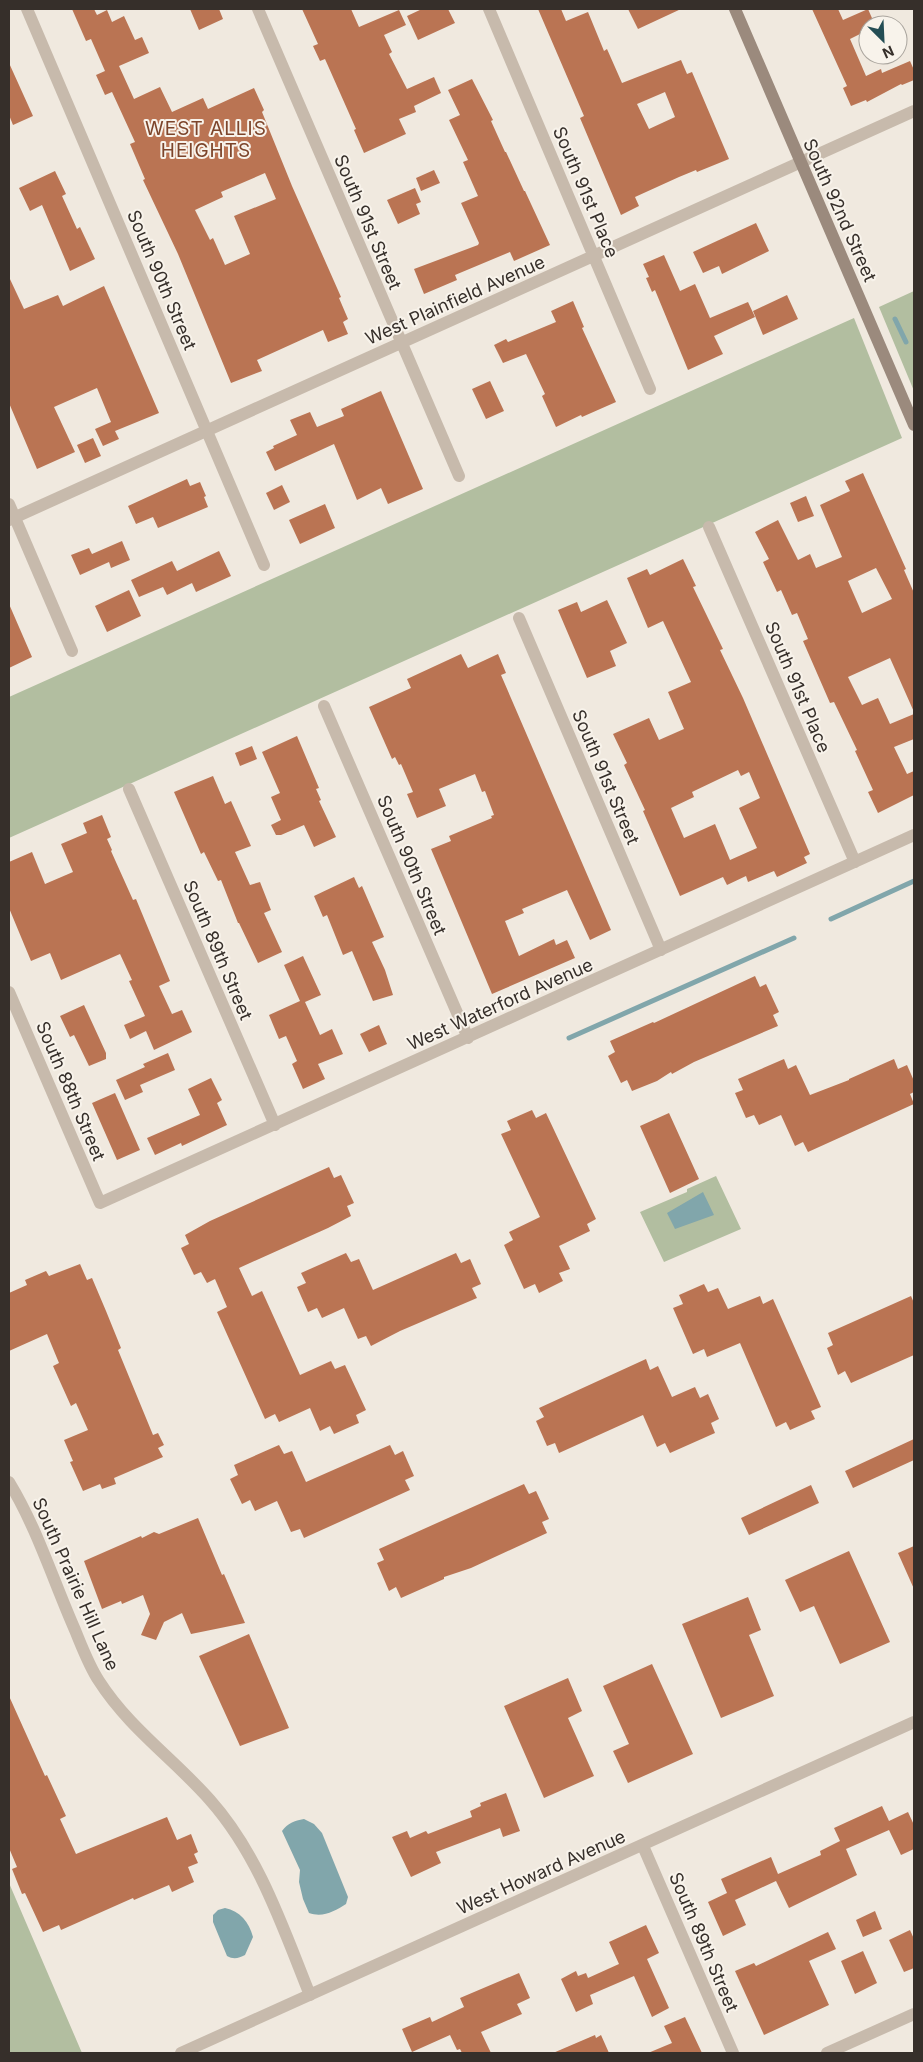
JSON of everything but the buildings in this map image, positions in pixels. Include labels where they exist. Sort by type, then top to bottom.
[{"type":"main road","name":"South 92nd Street","points":[[735,9],[914,425]]},
{"type":"street","name":"South 90th Street","points":[[27,9],[264,564]]},
{"type":"street","name":"South 91st Street","points":[[258,9],[459,476]]},
{"type":"street","name":"South 91st Place","points":[[489,9],[650,389]]},
{"type":"street","name":"West Plainfield Avenue","points":[[12,518],[914,111]]},
{"type":"street","points":[[9,504],[12,518],[72,651]]},
{"type":"street","name":"South 91st Place","points":[[709,527],[855,862]]},
{"type":"street","name":"South 91st Street","points":[[519,618],[662,950]]},
{"type":"street","name":"South 90th Street","points":[[324,706],[468,1038]]},
{"type":"street","name":"South 89th Street","points":[[129,788],[275,1124]]},
{"type":"street","name":"West Waterford Avenue","points":[[100,1203],[914,835]]},
{"type":"street","name":"South 88th Street","points":[[9,992],[100,1203]]},
{"type":"street","name":"South Prairie Hill Lane","points":[[9,1482],[25,1508],[69,1616],[98,1680],[118,1708],[211,1800],[235,1833],[265,1886],[310,1995]]},
{"type":"street","name":"West Howard Avenue","points":[[181,2053],[914,1722]]},
{"type":"street","name":"South 89th Street","points":[[643,1846],[733,2053]]},
{"type":"street","points":[[827,2053],[914,2014]]},
{"type":"green space","points":[[914,291],[914,391],[879,307]]},
{"type":"green space","points":[[854,318],[902,438],[9,838],[9,697]]},
{"type":"green space","points":[[716,1176],[741,1229],[664,1262],[640,1212],[687,1192],[687,1189]]},
{"type":"green space","points":[[9,1883],[82,2053],[9,2053]]},
{"type":"water","points":[[703,1192],[714,1215],[675,1229],[667,1213]]},
{"type":"water","points":[[304,1819],[314,1824],[322,1833],[348,1897],[346,1904],[333,1911],[319,1915],[309,1913],[299,1882],[300,1870],[282,1831],[292,1823]]},
{"type":"water","points":[[230,1909],[243,1918],[253,1937],[245,1955],[239,1958],[227,1956],[213,1922],[213,1915],[218,1910]]},
{"type":"waterway","points":[[895,319],[906,342]]},
{"type":"waterway","points":[[831,919],[914,881]]},
{"type":"waterway","points":[[569,1038],[794,938]]},
{"type":"district","name":"WEST ALLIS HEIGHTS","points":[[206,139]]}]
